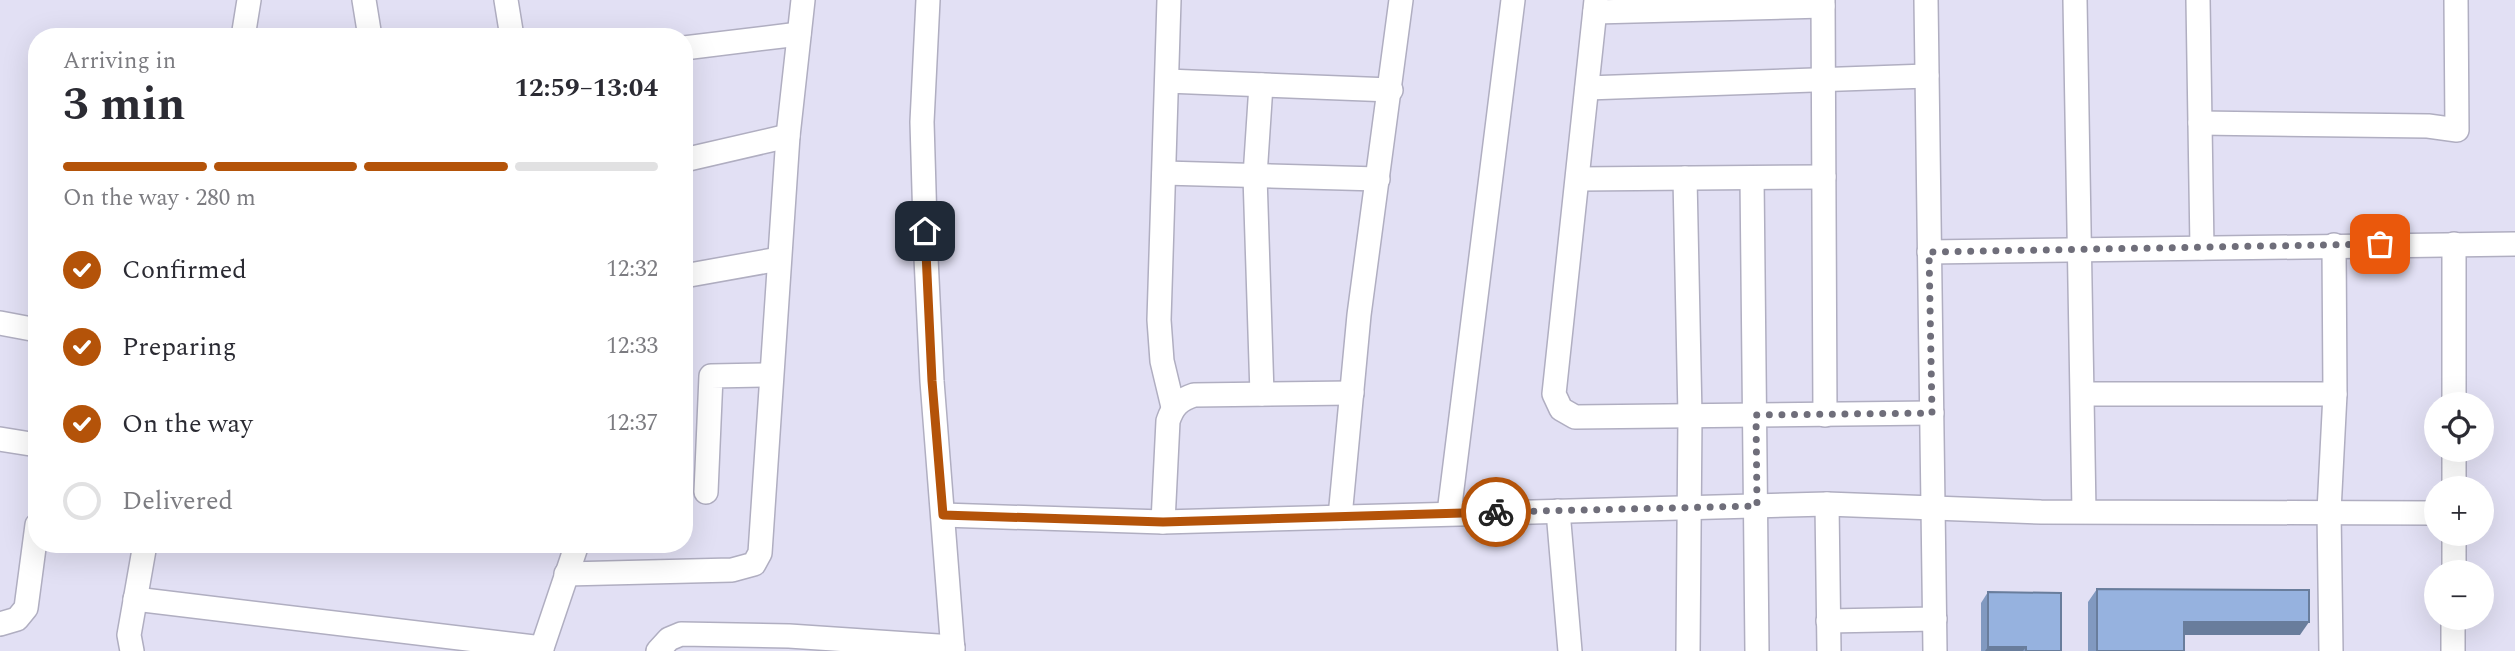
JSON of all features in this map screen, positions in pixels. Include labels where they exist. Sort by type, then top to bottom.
[{"type":"street","points":[[244,28],[249,0]]},
{"type":"street","points":[[364,0],[369,28]]},
{"type":"street","points":[[506,0],[511,28]]},
{"type":"street","points":[[566,574],[732,570],[754,564],[760,553],[788,136],[803,0]]},
{"type":"street","points":[[659,651],[669,639],[681,634],[739,643],[953,649],[932,381],[922,122],[928,0]]},
{"type":"street","points":[[1163,522],[1168,421],[1173,407],[1162,361],[1159,320],[1169,0]]},
{"type":"street","points":[[1340,517],[1352,393],[1401,0]]},
{"type":"street","points":[[1449,513],[1513,0]]},
{"type":"street","points":[[1926,0],[1935,651]]},
{"type":"street","points":[[2075,0],[2084,512]]},
{"type":"street","points":[[2198,0],[2202,248]]},
{"type":"street","points":[[2200,123],[2427,126],[2457,130],[2456,0]]},
{"type":"street","points":[[1825,415],[1823,3],[1596,6],[1554,394],[1561,409],[1575,417],[1825,415],[1932,413]]},
{"type":"street","points":[[693,47],[799,34]]},
{"type":"street","points":[[1587,88],[1927,76]]},
{"type":"street","points":[[1167,80],[1391,90]]},
{"type":"street","points":[[1261,85],[1255,176],[1262,394]]},
{"type":"street","points":[[693,158],[788,136]]},
{"type":"street","points":[[1164,173],[1378,179]]},
{"type":"street","points":[[1578,179],[1824,177]]},
{"type":"street","points":[[1685,178],[1690,416],[1688,651]]},
{"type":"street","points":[[1752,178],[1757,651]]},
{"type":"street","points":[[2454,244],[2454,392]]},
{"type":"street","points":[[1929,252],[2515,244]]},
{"type":"street","points":[[2331,651],[2329,511],[2335,394],[2334,246]]},
{"type":"street","points":[[693,274],[779,259]]},
{"type":"street","points":[[0,323],[28,328]]},
{"type":"street","points":[[706,492],[711,376],[771,375]]},
{"type":"street","points":[[1173,407],[1194,395],[1352,393]]},
{"type":"street","points":[[2082,394],[2335,394]]},
{"type":"street","points":[[0,439],[28,444]]},
{"type":"street","points":[[943,515],[1163,522],[1827,504],[2084,512],[2424,513]]},
{"type":"street","points":[[1827,504],[1829,651]]},
{"type":"street","points":[[1558,511],[1570,651]]},
{"type":"street","points":[[0,624],[17,620],[26,608],[33,553]]},
{"type":"street","points":[[132,651],[129,635],[143,553]]},
{"type":"street","points":[[135,599],[541,650],[574,553]]},
{"type":"street","points":[[1828,621],[1935,620]]},
{"type":"street","points":[[2453,651],[2454,630]]},
{"type":"building","points":[[2097,589],[2309,590],[2309,622],[2184,622],[2184,651],[2097,651]]},
{"type":"building","points":[[1988,592],[2061,593],[2061,651],[1988,647]]},
{"type":"way so far","points":[[1496,512],[1757,506],[1756,415],[1932,413],[1929,252],[2380,244]]},
{"type":"route","points":[[925,231],[932,381],[943,515],[1163,522],[1496,512]]}]
